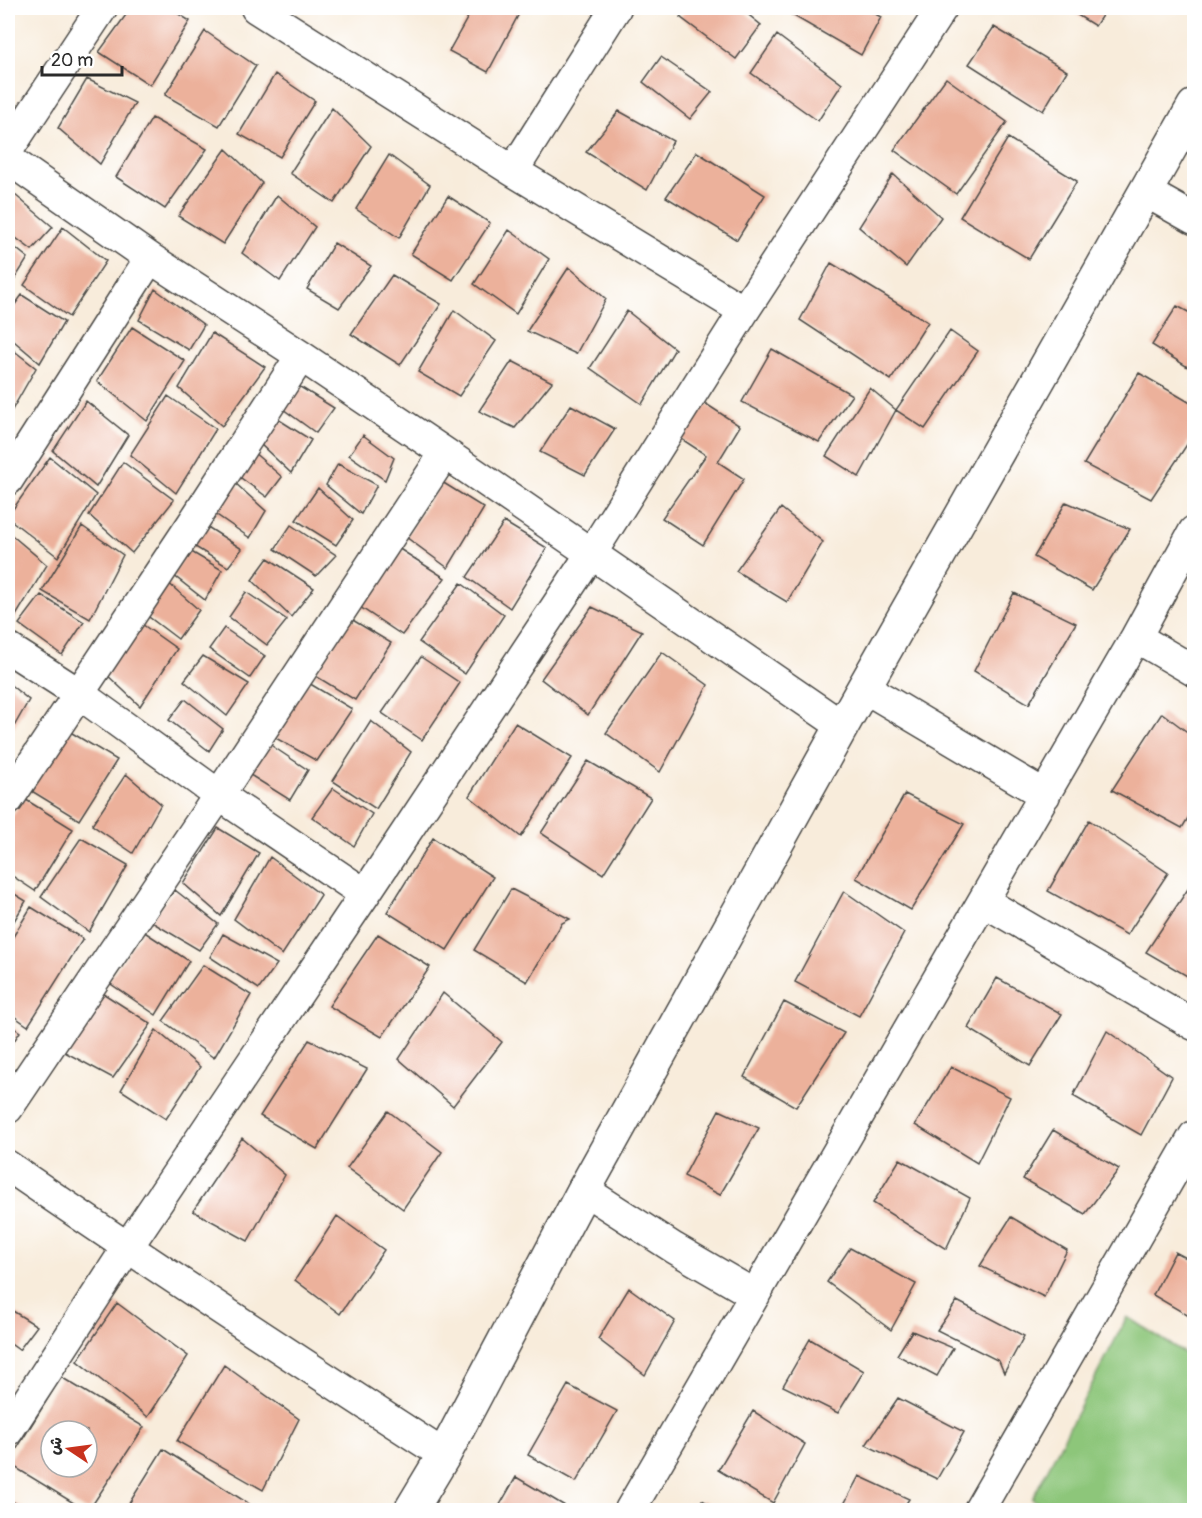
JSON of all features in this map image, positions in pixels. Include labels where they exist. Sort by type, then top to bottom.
[{"type":"street","points":[[8,150],[102,8]]},
{"type":"street","points":[[256,8],[513,171],[744,311]]},
{"type":"street","points":[[513,171],[616,8]]},
{"type":"street","points":[[8,1431],[127,1248],[591,554],[744,311],[942,8]]},
{"type":"street","points":[[411,1510],[444,1455],[584,1190],[842,726],[1194,106]]},
{"type":"street","points":[[8,159],[150,258],[446,453],[842,726]]},
{"type":"street","points":[[1146,192],[1194,219]]},
{"type":"street","points":[[8,480],[150,258]]},
{"type":"street","points":[[8,800],[301,356]]},
{"type":"street","points":[[8,1108],[446,453]]},
{"type":"street","points":[[630,1510],[1045,795],[1194,531]]},
{"type":"street","points":[[1136,637],[1194,671]]},
{"type":"street","points":[[8,648],[78,693],[219,795],[365,894]]},
{"type":"street","points":[[865,688],[1045,795]]},
{"type":"street","points":[[983,901],[1194,1025]]},
{"type":"street","points":[[979,1510],[1194,1136]]},
{"type":"street","points":[[8,1166],[127,1248],[444,1455]]},
{"type":"street","points":[[584,1190],[674,1248],[755,1295]]},
{"type":"green space","points":[[1127,1317],[1194,1359],[1194,1510],[1051,1510],[1032,1499]]},
{"type":"building","points":[[131,8],[169,8],[190,21],[150,85],[99,52]]},
{"type":"building","points":[[473,8],[522,8],[488,72],[449,51]]},
{"type":"building","points":[[687,8],[740,8],[761,25],[736,59],[680,17]]},
{"type":"building","points":[[797,8],[864,8],[881,17],[861,55],[792,15]]},
{"type":"building","points":[[1066,8],[1107,8],[1095,26]]},
{"type":"building","points":[[994,27],[1067,71],[1043,111],[969,64]]},
{"type":"building","points":[[205,31],[256,66],[219,126],[165,95]]},
{"type":"building","points":[[777,35],[842,84],[818,121],[751,73]]},
{"type":"building","points":[[661,57],[712,92],[690,119],[643,82]]},
{"type":"building","points":[[275,74],[315,101],[280,157],[239,134]]},
{"type":"building","points":[[946,78],[1007,122],[956,194],[894,150]]},
{"type":"building","points":[[87,79],[135,103],[100,164],[58,128]]},
{"type":"building","points":[[332,108],[371,146],[334,203],[290,173]]},
{"type":"building","points":[[619,111],[673,141],[647,190],[586,152]]},
{"type":"building","points":[[152,118],[207,149],[165,209],[116,177]]},
{"type":"building","points":[[1008,138],[1077,181],[1029,259],[960,217]]},
{"type":"building","points":[[226,149],[262,183],[223,244],[178,216]]},
{"type":"building","points":[[697,152],[765,195],[737,240],[666,197]]},
{"type":"building","points":[[389,155],[430,185],[399,238],[356,209]]},
{"type":"building","points":[[893,174],[941,217],[906,267],[859,227]]},
{"type":"building","points":[[8,189],[53,227],[32,250],[8,232]]},
{"type":"building","points":[[277,195],[315,227],[280,281],[242,253]]},
{"type":"building","points":[[448,196],[490,223],[453,280],[411,254]]},
{"type":"building","points":[[63,227],[106,261],[69,317],[24,285]]},
{"type":"building","points":[[509,230],[549,259],[516,314],[474,284]]},
{"type":"building","points":[[8,242],[28,258],[8,290]]},
{"type":"building","points":[[334,243],[371,266],[339,308],[307,289]]},
{"type":"building","points":[[831,263],[928,322],[891,380],[800,320]]},
{"type":"building","points":[[569,267],[606,299],[576,354],[527,331]]},
{"type":"building","points":[[392,275],[441,304],[400,365],[351,334]]},
{"type":"building","points":[[155,289],[204,325],[189,350],[139,320]]},
{"type":"building","points":[[22,295],[64,322],[40,363],[8,336],[8,314]]},
{"type":"building","points":[[1177,306],[1194,315],[1194,371],[1152,345]]},
{"type":"building","points":[[454,310],[496,341],[459,396],[418,372]]},
{"type":"building","points":[[627,311],[675,349],[642,404],[590,368]]},
{"type":"building","points":[[132,327],[185,361],[147,421],[97,381]]},
{"type":"building","points":[[950,331],[978,351],[925,429],[896,410]]},
{"type":"building","points":[[212,333],[265,367],[222,426],[179,388]]},
{"type":"building","points":[[8,346],[36,368],[8,417]]},
{"type":"building","points":[[772,349],[852,395],[819,442],[742,402]]},
{"type":"building","points":[[512,361],[552,382],[515,428],[479,411]]},
{"type":"building","points":[[1139,373],[1194,405],[1194,434],[1151,499],[1084,464]]},
{"type":"building","points":[[297,385],[334,408],[316,433],[283,409]]},
{"type":"building","points":[[870,388],[896,410],[859,477],[826,456]]},
{"type":"building","points":[[168,396],[216,429],[176,493],[130,455]]},
{"type":"building","points":[[86,401],[128,435],[96,487],[53,451]]},
{"type":"building","points":[[703,402],[740,426],[718,462],[744,479],[703,545],[662,518],[706,455],[680,438]]},
{"type":"building","points":[[571,405],[615,429],[585,475],[540,452]]},
{"type":"building","points":[[273,416],[311,440],[291,473],[258,442]]},
{"type":"building","points":[[363,435],[394,458],[385,480],[349,455]]},
{"type":"building","points":[[252,451],[282,477],[267,497],[237,475]]},
{"type":"building","points":[[50,457],[96,495],[58,557],[8,518]]},
{"type":"building","points":[[123,462],[174,500],[132,553],[89,515]]},
{"type":"building","points":[[338,464],[377,485],[361,514],[326,485]]},
{"type":"building","points":[[234,482],[266,511],[250,538],[214,513]]},
{"type":"building","points":[[442,482],[484,508],[448,568],[406,537]]},
{"type":"building","points":[[318,488],[353,520],[336,545],[296,520]]},
{"type":"building","points":[[1066,502],[1130,529],[1092,590],[1034,557]]},
{"type":"building","points":[[781,508],[823,542],[787,602],[736,571]]},
{"type":"building","points":[[504,522],[547,548],[510,608],[467,577]]},
{"type":"building","points":[[291,525],[336,555],[316,576],[275,549]]},
{"type":"building","points":[[82,526],[123,555],[90,619],[42,591]]},
{"type":"building","points":[[206,526],[242,549],[228,567],[192,545]]},
{"type":"building","points":[[8,532],[47,565],[14,619],[8,615]]},
{"type":"building","points":[[398,548],[445,578],[402,635],[360,607]]},
{"type":"building","points":[[188,550],[222,570],[205,600],[173,575]]},
{"type":"building","points":[[268,558],[314,588],[291,617],[252,580]]},
{"type":"building","points":[[166,581],[199,610],[178,639],[145,614]]},
{"type":"building","points":[[461,583],[504,615],[465,674],[419,642]]},
{"type":"building","points":[[246,592],[287,620],[267,645],[229,617]]},
{"type":"building","points":[[1014,593],[1076,623],[1029,704],[974,671]]},
{"type":"building","points":[[41,595],[84,622],[62,655],[19,624]]},
{"type":"building","points":[[592,607],[642,631],[588,715],[541,679]]},
{"type":"building","points":[[351,619],[391,643],[355,700],[314,675]]},
{"type":"building","points":[[139,622],[177,649],[140,706],[104,672]]},
{"type":"building","points":[[224,628],[265,656],[250,678],[209,649]]},
{"type":"building","points":[[662,652],[708,685],[660,772],[606,733]]},
{"type":"building","points":[[203,656],[249,684],[227,716],[184,681]]},
{"type":"building","points":[[421,657],[460,683],[422,740],[382,713]]},
{"type":"building","points":[[307,682],[352,709],[317,761],[272,736]]},
{"type":"building","points":[[8,683],[29,700],[8,737]]},
{"type":"building","points":[[185,699],[223,729],[209,751],[169,720]]},
{"type":"building","points":[[1162,713],[1194,737],[1194,808],[1182,828],[1112,790]]},
{"type":"building","points":[[371,721],[411,752],[376,809],[333,781]]},
{"type":"building","points":[[515,723],[572,758],[521,837],[469,796]]},
{"type":"building","points":[[67,730],[117,760],[79,820],[30,790]]},
{"type":"building","points":[[266,742],[308,770],[290,800],[247,773]]},
{"type":"building","points":[[588,761],[651,798],[603,874],[541,833]]},
{"type":"building","points":[[126,774],[161,804],[133,853],[92,825]]},
{"type":"building","points":[[333,788],[372,814],[354,846],[312,817]]},
{"type":"building","points":[[905,794],[964,824],[911,910],[856,878]]},
{"type":"building","points":[[23,798],[73,829],[35,891],[8,873],[8,823]]},
{"type":"building","points":[[1089,820],[1168,873],[1127,935],[1048,891]]},
{"type":"building","points":[[218,828],[259,853],[221,916],[183,883]]},
{"type":"building","points":[[81,838],[128,865],[89,932],[41,897]]},
{"type":"building","points":[[433,838],[493,877],[447,950],[387,912]]},
{"type":"building","points":[[270,857],[321,895],[282,955],[234,919]]},
{"type":"building","points":[[1194,880],[1194,980],[1146,952]]},
{"type":"building","points":[[511,889],[570,919],[562,923],[527,982],[474,950]]},
{"type":"building","points":[[8,890],[26,901],[8,931]]},
{"type":"building","points":[[175,890],[218,924],[199,950],[150,921]]},
{"type":"building","points":[[844,891],[904,933],[859,1016],[795,982]]},
{"type":"building","points":[[31,907],[83,939],[28,1026],[8,1012],[8,945]]},
{"type":"building","points":[[143,931],[189,961],[156,1015],[108,982]]},
{"type":"building","points":[[223,934],[277,964],[259,989],[210,957]]},
{"type":"building","points":[[378,934],[430,967],[382,1037],[329,1006]]},
{"type":"building","points":[[203,965],[251,995],[214,1058],[163,1021]]},
{"type":"building","points":[[997,978],[1062,1014],[1030,1066],[968,1028]]},
{"type":"building","points":[[101,992],[151,1024],[113,1078],[59,1049]]},
{"type":"building","points":[[443,993],[502,1042],[453,1106],[399,1059]]},
{"type":"building","points":[[784,1002],[844,1033],[796,1107],[744,1077]]},
{"type":"building","points":[[8,1024],[20,1032],[8,1050]]},
{"type":"building","points":[[156,1030],[200,1067],[166,1119],[121,1090]]},
{"type":"building","points":[[1107,1031],[1172,1077],[1141,1135],[1073,1096]]},
{"type":"building","points":[[309,1040],[367,1069],[317,1149],[260,1116]]},
{"type":"building","points":[[951,1067],[1010,1097],[977,1163],[915,1125]]},
{"type":"building","points":[[719,1110],[759,1128],[720,1195],[684,1176]]},
{"type":"building","points":[[388,1111],[442,1152],[403,1209],[347,1168]]},
{"type":"building","points":[[1053,1130],[1119,1169],[1085,1214],[1023,1179]]},
{"type":"building","points":[[242,1138],[285,1175],[248,1241],[193,1211]]},
{"type":"building","points":[[900,1159],[970,1198],[946,1249],[873,1203]]},
{"type":"building","points":[[337,1216],[384,1250],[340,1314],[295,1280]]},
{"type":"building","points":[[1011,1217],[1067,1250],[1044,1297],[980,1266]]},
{"type":"building","points":[[850,1248],[916,1284],[891,1330],[827,1282]]},
{"type":"building","points":[[1175,1252],[1194,1262],[1194,1319],[1153,1295]]},
{"type":"building","points":[[629,1288],[675,1321],[645,1375],[598,1339]]},
{"type":"building","points":[[957,1301],[1024,1336],[1004,1373],[999,1361],[937,1330]]},
{"type":"building","points":[[117,1303],[188,1356],[148,1417],[77,1361]]},
{"type":"building","points":[[8,1308],[37,1326],[19,1350],[8,1342]]},
{"type":"building","points":[[912,1331],[953,1348],[937,1376],[897,1355]]},
{"type":"building","points":[[810,1339],[864,1371],[838,1413],[783,1386]]},
{"type":"building","points":[[224,1365],[299,1419],[263,1490],[177,1441]]},
{"type":"building","points":[[61,1377],[144,1427],[89,1510],[85,1510],[8,1463]]},
{"type":"building","points":[[568,1385],[617,1411],[576,1482],[528,1455]]},
{"type":"building","points":[[898,1398],[964,1432],[937,1479],[866,1445]]},
{"type":"building","points":[[753,1411],[805,1444],[773,1503],[718,1470]]},
{"type":"building","points":[[163,1449],[249,1504],[245,1510],[125,1510]]},
{"type":"building","points":[[859,1476],[909,1499],[902,1510],[841,1510]]},
{"type":"building","points":[[516,1477],[570,1509],[497,1510]]},
{"type":"building","points":[[702,1500],[720,1510],[696,1510]]},
{"type":"building","points":[[13,1502],[27,1510],[8,1510]]}]
